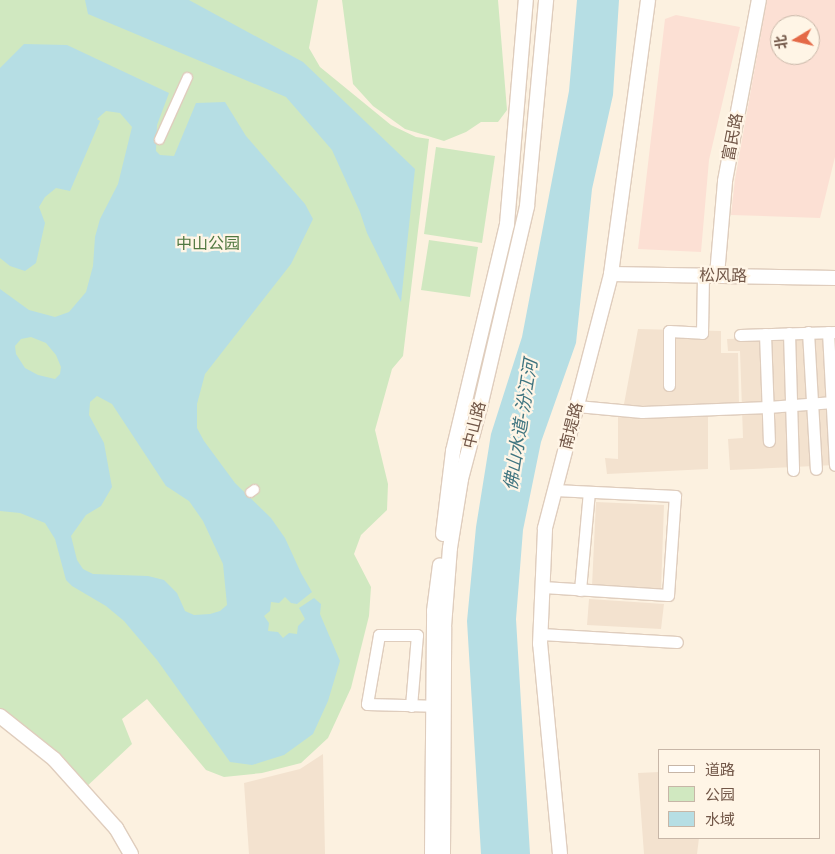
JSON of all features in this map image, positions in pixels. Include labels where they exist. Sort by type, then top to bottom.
[{"type":"street","name":"中山路","points":[[443,854],[434,611],[453,451],[507,224],[526,0]]},
{"type":"street","name":"中山路","points":[[432,854],[439,706],[450,548],[461,479],[480,408],[527,206],[546,0]]},
{"type":"street","name":"南堤路","points":[[560,854],[541,634],[545,528],[610,274],[648,0]]},
{"type":"street","name":"富民路","points":[[710,275],[725,181],[759,0]]},
{"type":"street","points":[[159,139],[187,77]]},
{"type":"street","name":"松风路","points":[[610,274],[835,278]]},
{"type":"street","points":[[669,384],[669,331],[702,333],[710,275]]},
{"type":"street","points":[[808,332],[816,470]]},
{"type":"street","points":[[740,334],[832,332],[832,402],[835,465]]},
{"type":"street","points":[[789,333],[793,405],[793,470]]},
{"type":"street","points":[[765,334],[769,441]]},
{"type":"street","points":[[577,406],[642,412],[768,407],[832,402]]},
{"type":"street","points":[[543,587],[668,596],[675,496],[555,490]]},
{"type":"street","points":[[580,590],[588,492]]},
{"type":"street","points":[[541,634],[677,642]]},
{"type":"street","points":[[411,706],[417,635],[379,635],[367,704],[411,706],[439,706]]},
{"type":"street","points":[[0,716],[54,759],[116,828],[131,854]]},
{"type":"shaded area","points":[[767,0],[835,0],[835,157],[820,218],[731,215],[735,179]]},
{"type":"shaded area","points":[[676,15],[740,27],[709,160],[701,252],[638,249],[665,19]]},
{"type":"shaded area","points":[[638,329],[721,331],[721,353],[738,353],[739,404],[634,406],[624,404]]},
{"type":"shaded area","points":[[835,336],[835,465],[730,470],[728,439],[743,438],[740,351],[728,351],[727,339]]},
{"type":"shaded area","points":[[618,412],[708,414],[708,469],[607,474],[605,458],[618,459]]},
{"type":"shaded area","points":[[596,502],[664,505],[661,590],[592,586]]},
{"type":"shaded area","points":[[589,599],[664,604],[661,629],[587,625]]},
{"type":"shaded area","points":[[323,754],[325,854],[249,854],[244,783],[300,769]]},
{"type":"shaded area","points":[[658,772],[658,839],[699,839],[697,854],[644,854],[638,773]]},
{"type":"green space","name":"中山公园","points":[[0,0],[318,0],[309,48],[320,67],[391,125],[416,137],[429,139],[403,356],[392,369],[375,430],[388,484],[387,510],[361,535],[354,554],[371,587],[369,616],[351,688],[328,738],[301,763],[262,773],[224,777],[206,770],[147,699],[122,719],[132,744],[84,789],[0,711]]},
{"type":"green space","points":[[342,0],[498,0],[507,110],[498,122],[481,122],[466,132],[444,141],[405,129],[373,106],[353,84]]},
{"type":"green space","points":[[436,147],[495,156],[482,243],[424,234]]},
{"type":"green space","points":[[429,240],[478,247],[470,297],[421,290]]},
{"type":"water","points":[[85,0],[189,0],[303,62],[415,169],[401,302],[367,233],[360,212],[332,150],[286,97],[88,14]]},
{"type":"water","name":"佛山水道-汾江河","points":[[577,0],[619,0],[613,95],[592,189],[576,343],[541,442],[523,530],[516,619],[530,854],[481,854],[467,621],[476,527],[491,434],[522,337],[569,91]]},
{"type":"water","points":[[24,44],[67,45],[169,93],[157,125],[156,151],[160,155],[174,156],[196,103],[225,102],[246,136],[305,204],[313,219],[291,264],[205,374],[197,404],[197,428],[204,441],[235,483],[271,518],[285,538],[312,592],[297,604],[291,603],[285,597],[279,603],[271,602],[270,611],[264,616],[269,623],[268,631],[278,632],[283,638],[289,633],[297,634],[298,626],[305,619],[299,608],[314,598],[321,604],[320,614],[340,661],[328,701],[313,734],[284,755],[252,765],[230,762],[157,660],[124,621],[106,606],[72,586],[66,580],[55,539],[45,523],[20,513],[0,511],[0,289],[29,310],[55,317],[69,312],[86,292],[93,266],[95,237],[100,219],[118,184],[132,127],[120,113],[106,111],[97,119],[100,121],[70,191],[56,188],[45,197],[39,207],[45,223],[36,263],[25,271],[10,266],[0,258],[0,68]],"holes":[[[31,337],[46,343],[56,355],[61,367],[60,374],[55,379],[38,375],[25,368],[16,354],[15,346],[21,339]],[[97,396],[112,404],[166,486],[189,501],[203,521],[223,564],[227,605],[220,611],[194,615],[185,611],[177,593],[164,580],[148,576],[93,574],[83,569],[77,560],[71,536],[86,515],[101,506],[112,487],[104,443],[89,415],[90,402]]]}]
